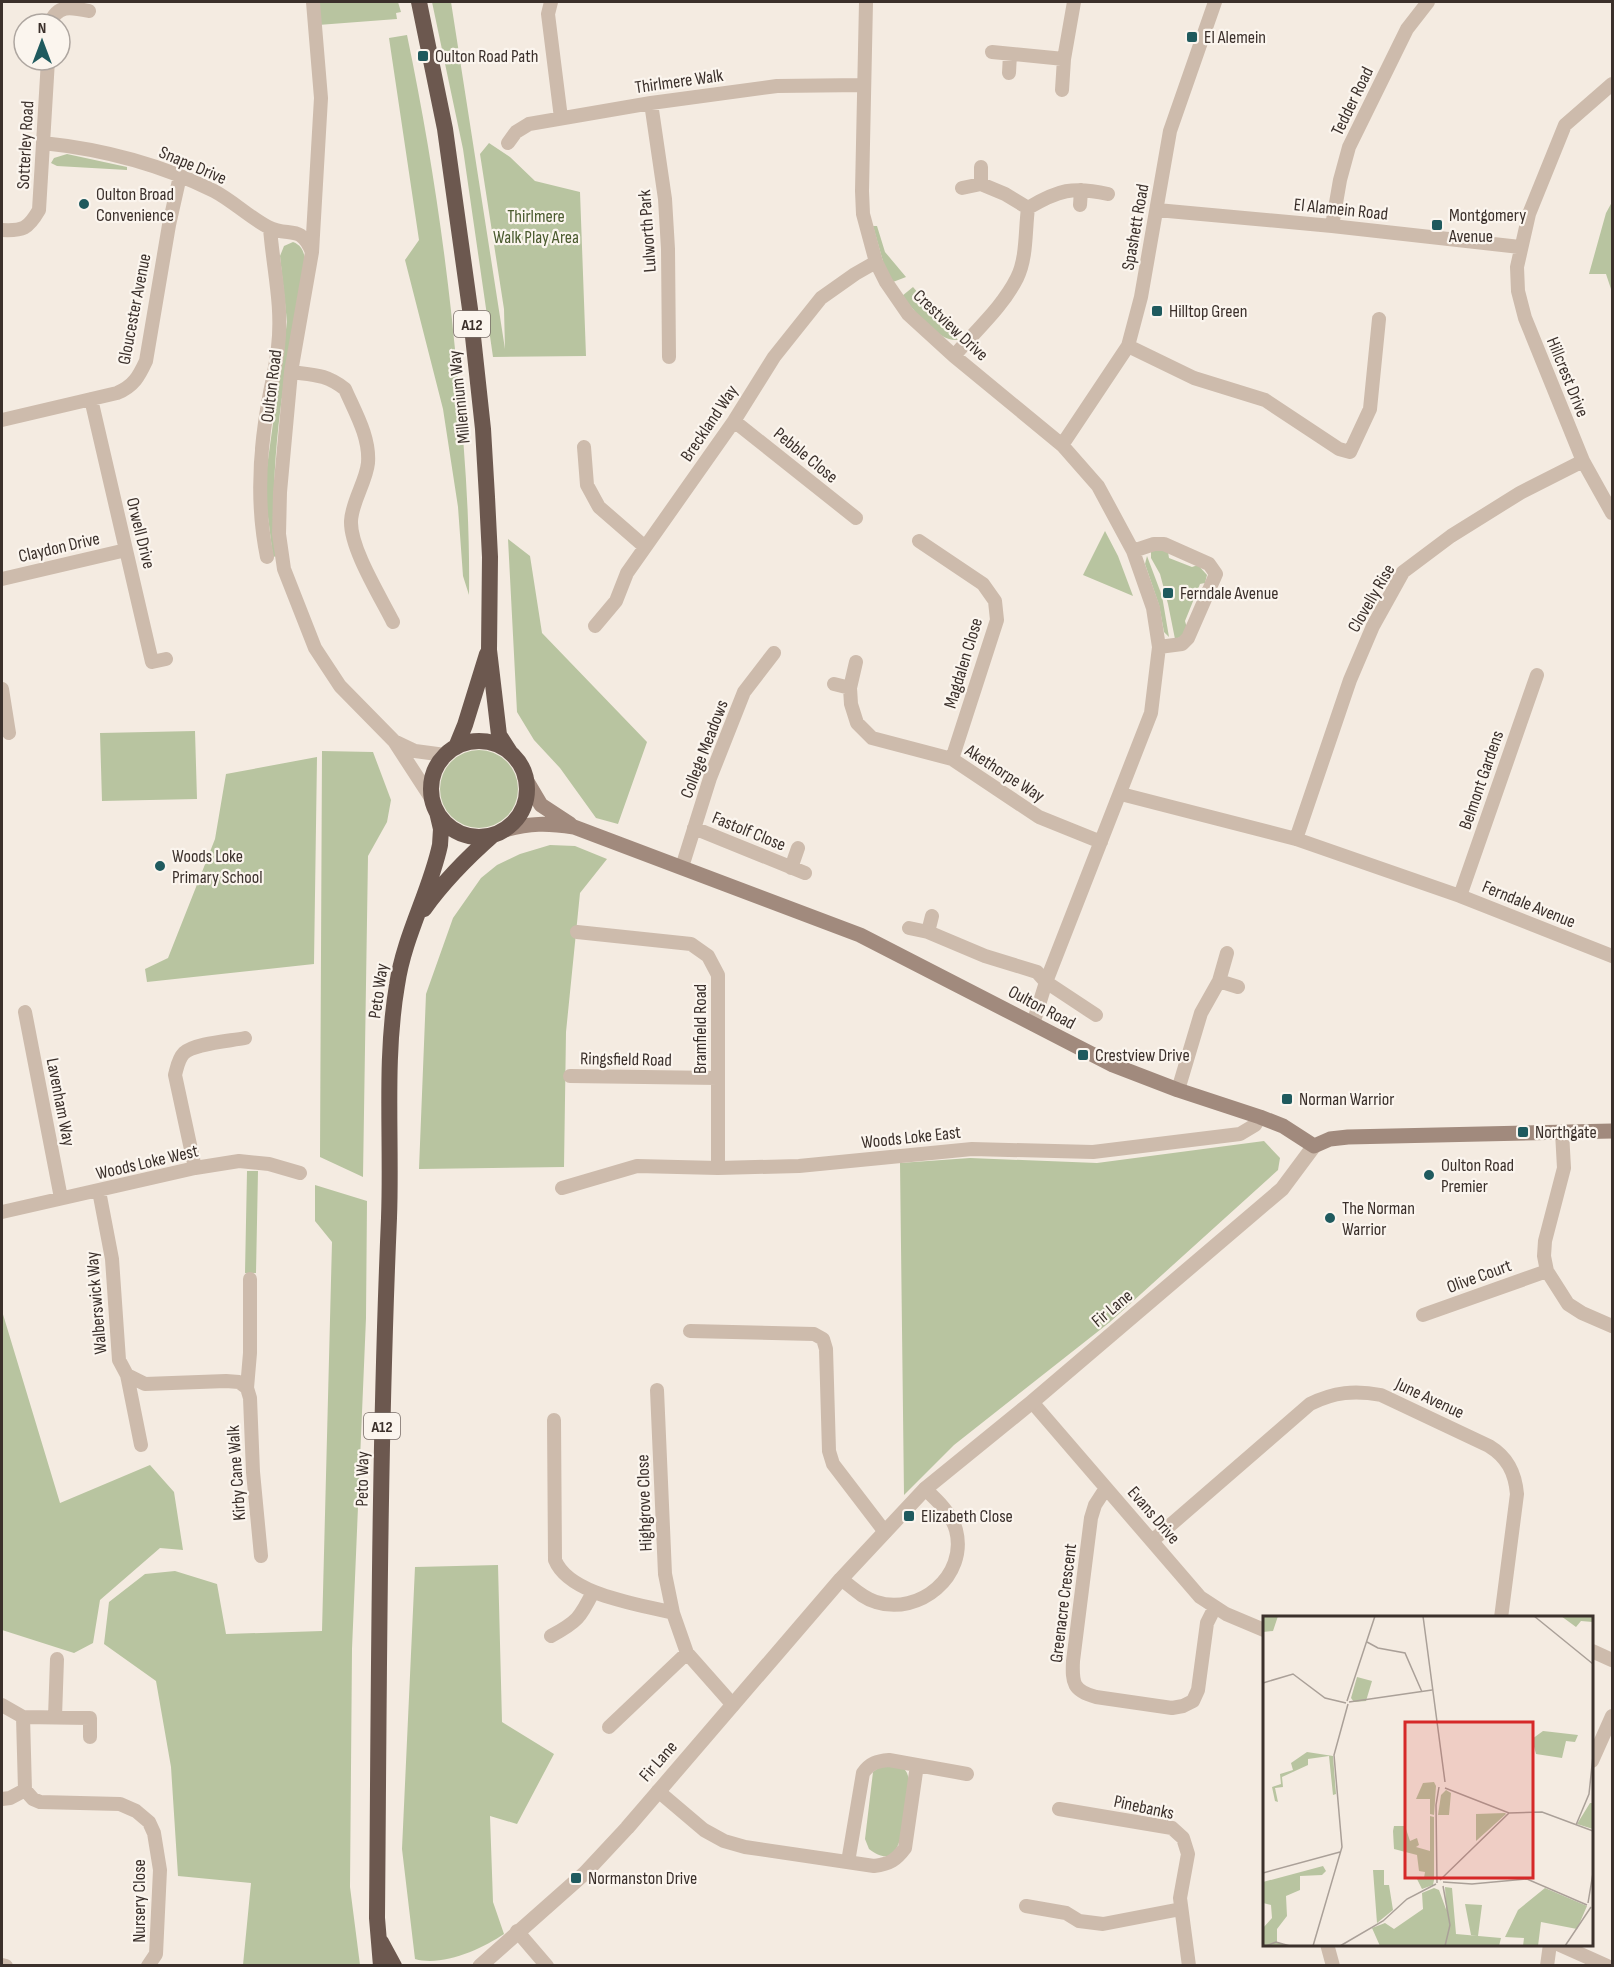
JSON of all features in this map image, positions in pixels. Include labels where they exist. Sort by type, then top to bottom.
[{"type":"highway","name":"Millennium Way","points":[[419,2],[456,196],[480,396],[490,557],[489,650],[499,735],[510,752]]},
{"type":"highway","name":"Millennium Way","points":[[450,751],[465,725],[475,687],[489,650]]},
{"type":"highway","points":[[478,741],[489,742],[510,752],[517,760],[525,778],[525,802],[513,822],[498,832],[480,837],[467,835],[445,823],[434,805],[431,786],[433,774],[450,751],[478,741]]},
{"type":"highway","name":"Peto Way","points":[[381,1965],[378,1936],[382,1372],[390,1195],[391,1042],[397,982],[403,957],[440,845],[441,829],[434,805]]},
{"type":"highway","name":"Peto Way","points":[[417,919],[438,890],[470,855],[498,832]]},
{"type":"highway","name":"Peto Way","points":[[378,1936],[394,1965]]},
{"type":"main road","name":"Oulton Road","points":[[525,778],[541,805],[574,827]]},
{"type":"main road","name":"Oulton Road","points":[[498,832],[546,823],[574,827],[860,935],[1113,1065],[1283,1126],[1314,1146]]},
{"type":"main road","points":[[1314,1146],[1330,1139],[1348,1137],[1612,1131]]},
{"type":"street","name":"Oulton Road","points":[[313,2],[321,98],[312,252],[291,372],[279,492],[279,534],[284,569],[315,648],[326,666],[340,686],[394,741],[434,805]]},
{"type":"street","points":[[551,2],[548,14],[561,118]]},
{"type":"street","name":"Crestview Drive","points":[[866,2],[863,214],[867,236],[876,262],[886,282],[908,314],[954,356],[1062,445],[1098,486],[1133,550],[1153,608],[1159,647],[1152,713],[1046,982],[1033,1024]]},
{"type":"street","points":[[1062,90],[1064,59],[1074,2]]},
{"type":"street","name":"Spashett Road","points":[[1062,445],[1128,346],[1141,297],[1170,131],[1215,2]]},
{"type":"street","name":"Tedder Road","points":[[1332,226],[1340,180],[1349,147],[1407,29],[1428,2]]},
{"type":"street","points":[[57,12],[70,6],[89,11]]},
{"type":"street","points":[[992,52],[1064,59]]},
{"type":"street","points":[[1009,73],[1010,54]]},
{"type":"street","name":"Sotterley Road","points":[[2,230],[17,231],[25,228],[39,210],[47,72]]},
{"type":"street","points":[[1520,247],[1529,214],[1564,125],[1612,84]]},
{"type":"street","name":"Thirlmere Walk","points":[[508,143],[516,132],[529,124],[651,103],[777,86],[864,85]]},
{"type":"street","name":"Lulworth Park","points":[[651,103],[666,209],[669,357]]},
{"type":"street","name":"Snape Drive","points":[[43,143],[65,145],[122,158],[180,176],[217,192],[270,228],[300,234],[312,252]]},
{"type":"street","points":[[981,167],[981,184]]},
{"type":"street","name":"Gloucester Avenue","points":[[2,420],[128,388],[139,376],[146,361],[169,225],[180,176]]},
{"type":"street","points":[[962,188],[981,184],[1005,194],[1028,208]]},
{"type":"street","points":[[1028,208],[1049,195],[1081,190],[1108,195]]},
{"type":"street","points":[[1080,205],[1081,190]]},
{"type":"street","points":[[954,356],[1000,304],[1018,277],[1024,249],[1028,208]]},
{"type":"street","name":"El Alamein Road","points":[[1157,210],[1332,226],[1520,247]]},
{"type":"street","points":[[267,557],[263,537],[261,469],[280,320],[270,228]]},
{"type":"street","name":"Hillcrest Drive","points":[[1520,247],[1517,267],[1518,291],[1525,318],[1583,461],[1612,513]]},
{"type":"street","name":"Breckland Way","points":[[595,626],[616,601],[627,573],[734,420],[774,357],[821,298],[876,262]]},
{"type":"street","points":[[1128,346],[1194,378],[1265,400],[1339,449],[1350,453],[1370,409],[1379,319]]},
{"type":"street","points":[[291,372],[330,377],[345,389],[364,433],[368,463],[351,521],[355,544],[393,622]]},
{"type":"street","name":"Orwell Drive","points":[[91,399],[152,662],[166,659]]},
{"type":"street","name":"Pebble Close","points":[[734,420],[856,518]]},
{"type":"street","points":[[584,447],[587,485],[599,507],[645,547]]},
{"type":"street","name":"Clovelly Rise","points":[[1296,839],[1350,680],[1373,626],[1403,572],[1451,536],[1520,493],[1583,461]]},
{"type":"street","name":"Magdalen Close","points":[[919,541],[983,584],[995,601],[997,620],[952,759]]},
{"type":"street","points":[[1133,550],[1154,544],[1164,544],[1209,564],[1216,573],[1188,638],[1182,644],[1159,647]]},
{"type":"street","name":"Claydon Drive","points":[[2,579],[126,550]]},
{"type":"street","name":"College Meadows","points":[[682,867],[710,778],[744,692],[774,653]]},
{"type":"street","name":"Akethorpe Way","points":[[856,662],[850,688],[851,704],[857,723],[872,738],[952,759],[1039,817],[1101,842]]},
{"type":"street","name":"Belmont Gardens","points":[[1460,896],[1537,675]]},
{"type":"street","points":[[834,684],[850,688]]},
{"type":"street","points":[[2,688],[9,733]]},
{"type":"street","name":"Oulton Road","points":[[394,741],[415,751],[450,751]]},
{"type":"street","name":"Ferndale Avenue","points":[[1121,794],[1296,839],[1460,896],[1612,956]]},
{"type":"street","name":"Fastolf Close","points":[[694,828],[805,873]]},
{"type":"street","name":"Fastolf Close","points":[[791,868],[798,848]]},
{"type":"street","points":[[928,932],[932,916]]},
{"type":"street","points":[[909,928],[928,932],[985,956],[1037,972],[1046,982],[1096,1015]]},
{"type":"street","name":"Bramfield Road","points":[[577,932],[692,944],[708,956],[718,975],[718,1168]]},
{"type":"street","points":[[1178,1090],[1201,1013],[1219,981],[1227,952]]},
{"type":"street","points":[[1219,981],[1238,987]]},
{"type":"street","name":"Lavenham Way","points":[[25,1012],[61,1198]]},
{"type":"street","points":[[195,1168],[175,1075],[177,1064],[184,1053],[195,1047],[245,1038]]},
{"type":"street","name":"Ringsfield Road","points":[[570,1076],[718,1078]]},
{"type":"street","name":"Woods Loke East","points":[[562,1188],[637,1166],[718,1168],[799,1166],[972,1149],[1093,1152],[1240,1134],[1255,1125],[1260,1117]]},
{"type":"street","points":[[1562,1132],[1564,1168],[1545,1241],[1544,1256],[1547,1271],[1568,1304],[1581,1313],[1612,1326]]},
{"type":"street","name":"Fir Lane","points":[[485,1962],[517,1931],[585,1873],[841,1579],[925,1489],[1282,1189],[1314,1146]]},
{"type":"street","name":"Woods Loke West","points":[[2,1212],[195,1168],[239,1161],[269,1164],[300,1173]]},
{"type":"street","name":"Walberswick Way","points":[[99,1191],[112,1259],[119,1360],[127,1375],[141,1445]]},
{"type":"street","name":"Olive Court","points":[[1423,1315],[1547,1271]]},
{"type":"street","name":"Kirby Cane Walk","points":[[250,1279],[250,1353],[247,1388],[250,1398],[253,1472],[261,1556]]},
{"type":"street","points":[[690,1331],[814,1334],[823,1339],[826,1349],[829,1451],[832,1464],[885,1532]]},
{"type":"street","points":[[127,1375],[145,1384],[226,1381],[239,1382],[247,1388]]},
{"type":"street","name":"Highgrove Close","points":[[657,1390],[665,1574],[673,1613],[687,1653],[733,1705]]},
{"type":"street","name":"June Avenue","points":[[1152,1541],[1310,1404],[1334,1393],[1365,1392],[1391,1398],[1489,1446],[1507,1461],[1516,1482],[1517,1494],[1501,1616]]},
{"type":"street","name":"Evans Drive","points":[[1032,1401],[1200,1597],[1240,1621],[1263,1630]]},
{"type":"street","points":[[554,1420],[555,1560],[558,1568],[593,1592],[673,1613]]},
{"type":"street","name":"Greenacre Crescent","points":[[1106,1488],[1095,1505],[1091,1518],[1073,1661],[1072,1675],[1075,1686],[1083,1694],[1096,1697],[1172,1708],[1184,1706],[1192,1701],[1198,1690],[1207,1623],[1215,1607]]},
{"type":"street","points":[[841,1579],[864,1597],[892,1605],[912,1602],[938,1589],[954,1564],[957,1536],[948,1513],[925,1489]]},
{"type":"street","points":[[551,1636],[582,1616],[593,1592]]},
{"type":"street","points":[[1593,1651],[1612,1660]]},
{"type":"street","points":[[609,1727],[687,1653]]},
{"type":"street","points":[[55,1717],[57,1659]]},
{"type":"street","points":[[2,1705],[23,1717],[90,1718],[90,1737]]},
{"type":"street","points":[[1593,1759],[1612,1716]]},
{"type":"street","points":[[2,1799],[25,1791],[23,1717]]},
{"type":"street","points":[[848,1862],[862,1773],[868,1766],[878,1761],[889,1760],[967,1774]]},
{"type":"street","points":[[658,1791],[704,1830],[724,1840],[745,1847],[874,1866],[887,1864],[897,1859],[905,1848],[917,1766]]},
{"type":"street","name":"Nursery Close","points":[[25,1791],[40,1802],[120,1804],[136,1811],[149,1822],[154,1833],[160,1870],[156,1954],[148,1965]]},
{"type":"street","name":"Pinebanks","points":[[1059,1809],[1172,1828],[1178,1832],[1186,1845],[1188,1854],[1180,1898],[1189,1965]]},
{"type":"street","points":[[1026,1906],[1066,1913],[1079,1921],[1103,1924],[1181,1909]]},
{"type":"street","points":[[517,1931],[547,1965]]},
{"type":"street","points":[[1328,1946],[1333,1965]]},
{"type":"street","points":[[1547,1965],[1550,1946]]},
{"type":"street","points":[[1563,1946],[1608,1965]]},
{"type":"green space","points":[[317,2],[398,2],[401,12],[396,13],[397,19],[318,25]]},
{"type":"green space","name":"Thirlmere Walk Play Area","points":[[432,2],[451,2],[505,349],[504,309],[480,154],[489,143],[510,157],[535,181],[580,192],[586,356],[493,357],[463,149]]},
{"type":"green space","points":[[407,35],[431,164],[449,295],[465,462],[469,595],[463,576],[458,507],[443,409],[405,260],[419,240],[389,38]]},
{"type":"green space","points":[[67,154],[127,167],[127,170],[57,166],[51,163],[54,158]]},
{"type":"green space","points":[[1612,202],[1612,292],[1606,274],[1589,274],[1606,213]]},
{"type":"green space","points":[[873,226],[877,226],[885,252],[906,277],[893,282],[884,265]]},
{"type":"green space","points":[[293,242],[301,248],[305,258],[281,406],[274,481],[277,556],[273,557],[267,509],[267,467],[287,322],[280,256],[284,246]]},
{"type":"green space","points":[[913,287],[958,340],[942,336],[934,331],[913,309],[902,296]]},
{"type":"green space","points":[[1105,531],[1118,556],[1133,596],[1083,575]]},
{"type":"green space","points":[[508,539],[530,556],[542,633],[647,742],[618,824],[596,818],[560,768],[534,740],[517,712]]},
{"type":"green space","points":[[1155,548],[1168,552],[1169,558],[1192,567],[1198,565],[1207,575],[1205,583],[1200,584],[1185,621],[1187,628],[1181,637],[1175,639],[1160,574],[1151,558],[1151,552]]},
{"type":"green space","points":[[1147,556],[1162,596],[1169,637],[1164,632],[1159,605],[1145,564]]},
{"type":"green space","points":[[195,731],[197,799],[102,801],[100,733]]},
{"type":"green space","points":[[479,750],[494,753],[511,767],[518,789],[515,804],[501,821],[479,828],[464,825],[447,811],[440,789],[443,774],[457,757]]},
{"type":"green space","points":[[322,751],[373,752],[391,800],[387,822],[368,856],[363,1177],[320,1157]]},
{"type":"green space","points":[[317,757],[314,964],[147,982],[145,969],[168,958],[215,839],[226,774]]},
{"type":"green space","points":[[550,845],[575,846],[607,859],[580,893],[566,1032],[564,1167],[419,1169],[426,994],[453,918],[481,878],[497,865],[520,854]]},
{"type":"green space","points":[[1264,1141],[1280,1158],[1278,1170],[1110,1322],[954,1445],[904,1495],[900,1163],[970,1158],[1097,1163]]},
{"type":"green space","points":[[247,1171],[258,1171],[256,1273],[245,1273]]},
{"type":"green space","points":[[315,1185],[367,1201],[366,1318],[352,1649],[350,1887],[360,1965],[243,1965],[251,1883],[178,1876],[171,1767],[156,1681],[104,1644],[109,1602],[145,1574],[175,1571],[217,1584],[226,1634],[322,1631],[332,1242],[315,1221]]},
{"type":"green space","points":[[2,1311],[60,1503],[150,1465],[174,1492],[183,1550],[160,1548],[100,1600],[93,1643],[74,1653],[2,1630]]},
{"type":"green space","points":[[498,1565],[502,1722],[554,1754],[517,1824],[490,1816],[493,1902],[504,1934],[473,1951],[449,1959],[426,1961],[415,1959],[402,1849],[415,1567]]},
{"type":"green space","points":[[882,1765],[903,1768],[909,1780],[901,1837],[894,1852],[888,1856],[880,1855],[869,1849],[865,1839],[873,1772]]},
{"type":"place","name":"El Alemein","points":[[1192,37]]},
{"type":"place","name":"Oulton Road Path","points":[[423,56]]},
{"type":"place","name":"Oulton Broad Convenience","points":[[84,204]]},
{"type":"place","name":"Montgomery Avenue","points":[[1437,225]]},
{"type":"place","name":"Hilltop Green","points":[[1157,311]]},
{"type":"place","name":"Ferndale Avenue","points":[[1168,593]]},
{"type":"place","name":"Woods Loke Primary School","points":[[160,866]]},
{"type":"place","name":"Crestview Drive","points":[[1083,1055]]},
{"type":"place","name":"Norman Warrior","points":[[1287,1099]]},
{"type":"place","name":"Northgate","points":[[1523,1132]]},
{"type":"place","name":"Oulton Road Premier","points":[[1429,1175]]},
{"type":"place","name":"The Norman Warrior","points":[[1330,1218]]},
{"type":"place","name":"Elizabeth Close","points":[[909,1516]]},
{"type":"place","name":"Normanston Drive","points":[[576,1878]]}]
